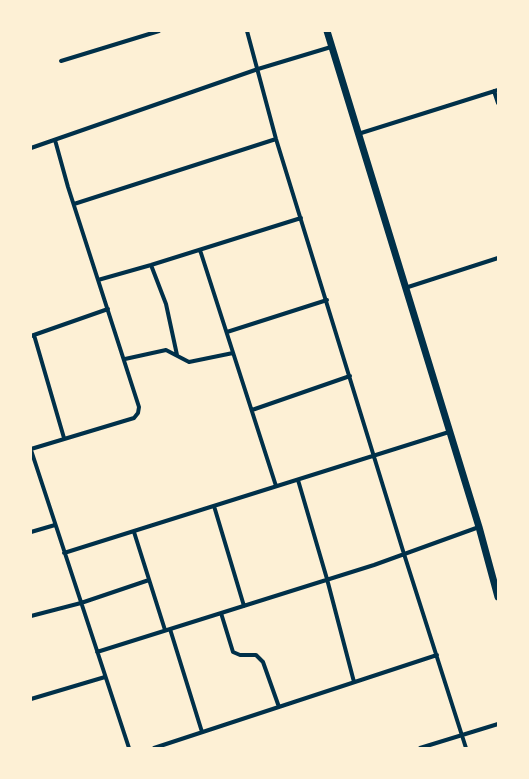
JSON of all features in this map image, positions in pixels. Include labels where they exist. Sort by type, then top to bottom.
[{"type":"street","points":[[61,61],[159,31]]},
{"type":"street","points":[[247,31],[276,139],[404,554],[466,748]]},
{"type":"street","points":[[327,31],[479,527],[498,597]]},
{"type":"street","points":[[31,148],[258,69],[331,47]]},
{"type":"street","points":[[358,134],[496,91],[498,103]]},
{"type":"street","points":[[74,204],[276,139]]},
{"type":"street","points":[[55,140],[139,407],[138,413],[134,418],[31,449],[129,748]]},
{"type":"street","points":[[98,280],[301,218]]},
{"type":"street","points":[[200,250],[276,486]]},
{"type":"street","points":[[405,288],[498,258]]},
{"type":"street","points":[[151,265],[166,304],[177,356]]},
{"type":"street","points":[[226,332],[326,300]]},
{"type":"street","points":[[64,438],[33,335],[108,309]]},
{"type":"street","points":[[125,359],[166,350],[189,362],[233,353]]},
{"type":"street","points":[[252,410],[350,376]]},
{"type":"street","points":[[64,553],[449,432]]},
{"type":"street","points":[[298,480],[327,579],[354,682]]},
{"type":"street","points":[[214,506],[244,606]]},
{"type":"street","points":[[31,532],[55,525]]},
{"type":"street","points":[[97,652],[404,554],[479,527]]},
{"type":"street","points":[[134,532],[149,580],[168,630],[202,732]]},
{"type":"street","points":[[31,616],[81,603],[149,580]]},
{"type":"street","points":[[221,613],[234,652],[240,655],[256,655],[263,662],[279,707]]},
{"type":"street","points":[[154,748],[437,655]]},
{"type":"street","points":[[31,699],[105,677]]},
{"type":"street","points":[[420,748],[498,724]]}]
